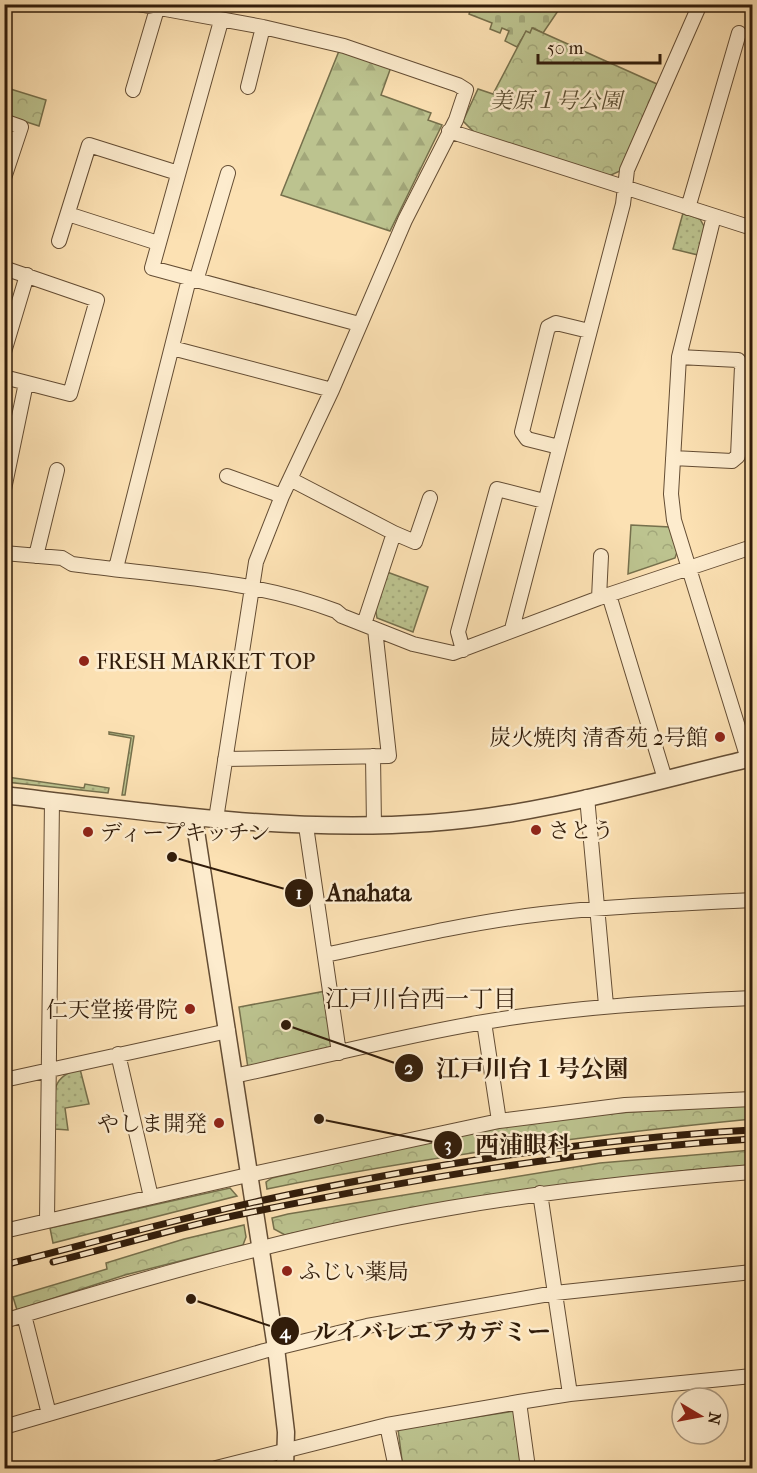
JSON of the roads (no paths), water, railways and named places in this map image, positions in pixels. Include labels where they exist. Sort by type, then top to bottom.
[{"type":"street","points":[[138,4],[263,27],[344,46],[458,85],[466,90],[405,220],[332,390],[282,496],[256,562],[250,587],[216,819]]},
{"type":"street","points":[[512,629],[622,204],[627,170],[700,4]]},
{"type":"street","points":[[133,90],[157,9]]},
{"type":"street","points":[[221,21],[152,268],[359,324]]},
{"type":"street","points":[[248,87],[263,27]]},
{"type":"street","points":[[688,208],[739,33]]},
{"type":"street","points":[[4,121],[21,127],[4,178]]},
{"type":"street","points":[[449,130],[753,228]]},
{"type":"street","points":[[59,241],[89,145],[178,173]]},
{"type":"street","points":[[116,568],[172,348],[228,173]]},
{"type":"street","points":[[68,214],[158,243]]},
{"type":"street","points":[[4,795],[194,818],[306,826],[374,826],[478,817],[587,797],[751,758],[674,520],[671,494],[679,357],[714,216]]},
{"type":"street","points":[[4,268],[97,300],[70,394],[4,377]]},
{"type":"street","points":[[4,352],[27,275]]},
{"type":"street","points":[[559,447],[527,439],[522,432],[548,327],[556,323],[589,332]]},
{"type":"street","points":[[172,348],[332,390]]},
{"type":"street","points":[[673,458],[732,461],[738,456],[742,366],[738,360],[679,357]]},
{"type":"street","points":[[4,489],[26,383]]},
{"type":"street","points":[[36,556],[57,470]]},
{"type":"street","points":[[227,476],[282,496]]},
{"type":"street","points":[[290,479],[415,542],[430,498]]},
{"type":"street","points":[[463,650],[458,632],[497,489],[544,501]]},
{"type":"street","points":[[225,759],[389,756],[369,627],[394,533]]},
{"type":"street","points":[[4,553],[62,558],[72,564],[116,568],[242,588],[250,587],[299,598],[369,627],[440,651],[453,653],[604,596],[753,547]]},
{"type":"street","points":[[602,556],[604,596],[664,779]]},
{"type":"street","points":[[373,756],[374,826]]},
{"type":"street","points":[[587,797],[606,1005]]},
{"type":"street","points":[[47,1220],[52,801]]},
{"type":"street","points":[[194,818],[276,1347],[287,1449],[285,1468]]},
{"type":"street","points":[[306,826],[339,1053]]},
{"type":"street","points":[[325,955],[448,929],[526,916],[597,908],[753,900]]},
{"type":"street","points":[[234,1076],[484,1022],[606,1005],[753,998]]},
{"type":"street","points":[[484,1022],[499,1121]]},
{"type":"street","points":[[4,1080],[49,1068],[228,1031]]},
{"type":"street","points":[[118,1054],[151,1197]]},
{"type":"street","points":[[4,1232],[47,1220],[499,1121],[625,1105],[753,1099]]},
{"type":"street","points":[[4,1321],[131,1282],[261,1248],[448,1208],[540,1194],[753,1172]]},
{"type":"street","points":[[540,1194],[570,1394]]},
{"type":"street","points":[[4,1428],[276,1347],[367,1326],[555,1293],[753,1272]]},
{"type":"street","points":[[24,1315],[49,1414]]},
{"type":"street","points":[[216,1468],[387,1425],[519,1402],[570,1394],[753,1376]]},
{"type":"street","points":[[519,1402],[528,1468]]},
{"type":"street","points":[[387,1425],[396,1468]]},
{"type":"railway","points":[[4,1265],[231,1207],[324,1187],[507,1155],[629,1140],[752,1130]]},
{"type":"railway","points":[[53,1262],[223,1218],[435,1178],[624,1150],[752,1139]]},
{"type":"place","name":"FRESH MARKET TOP","points":[[84,661]]},
{"type":"place","name":"炭火焼肉 清香苑 2号館","points":[[720,737]]},
{"type":"place","name":"さとう","points":[[536,830]]},
{"type":"place","name":"ディープキッチン","points":[[88,832]]},
{"type":"place","name":"Anahata","points":[[172,857]]},
{"type":"place","name":"仁天堂接骨院","points":[[190,1009]]},
{"type":"place","name":"江戸川台１号公園","points":[[286,1025]]},
{"type":"place","name":"西浦眼科","points":[[319,1119]]},
{"type":"place","name":"やしま開発","points":[[219,1123]]},
{"type":"place","name":"ふじい薬局","points":[[287,1271]]},
{"type":"place","name":"ルイバレエアカデミー","points":[[191,1299]]},
{"type":"district","name":"江戸川台西一丁目","points":[[421,999]]},
{"type":"park label","name":"美原１号公園","points":[[556,100]]}]
